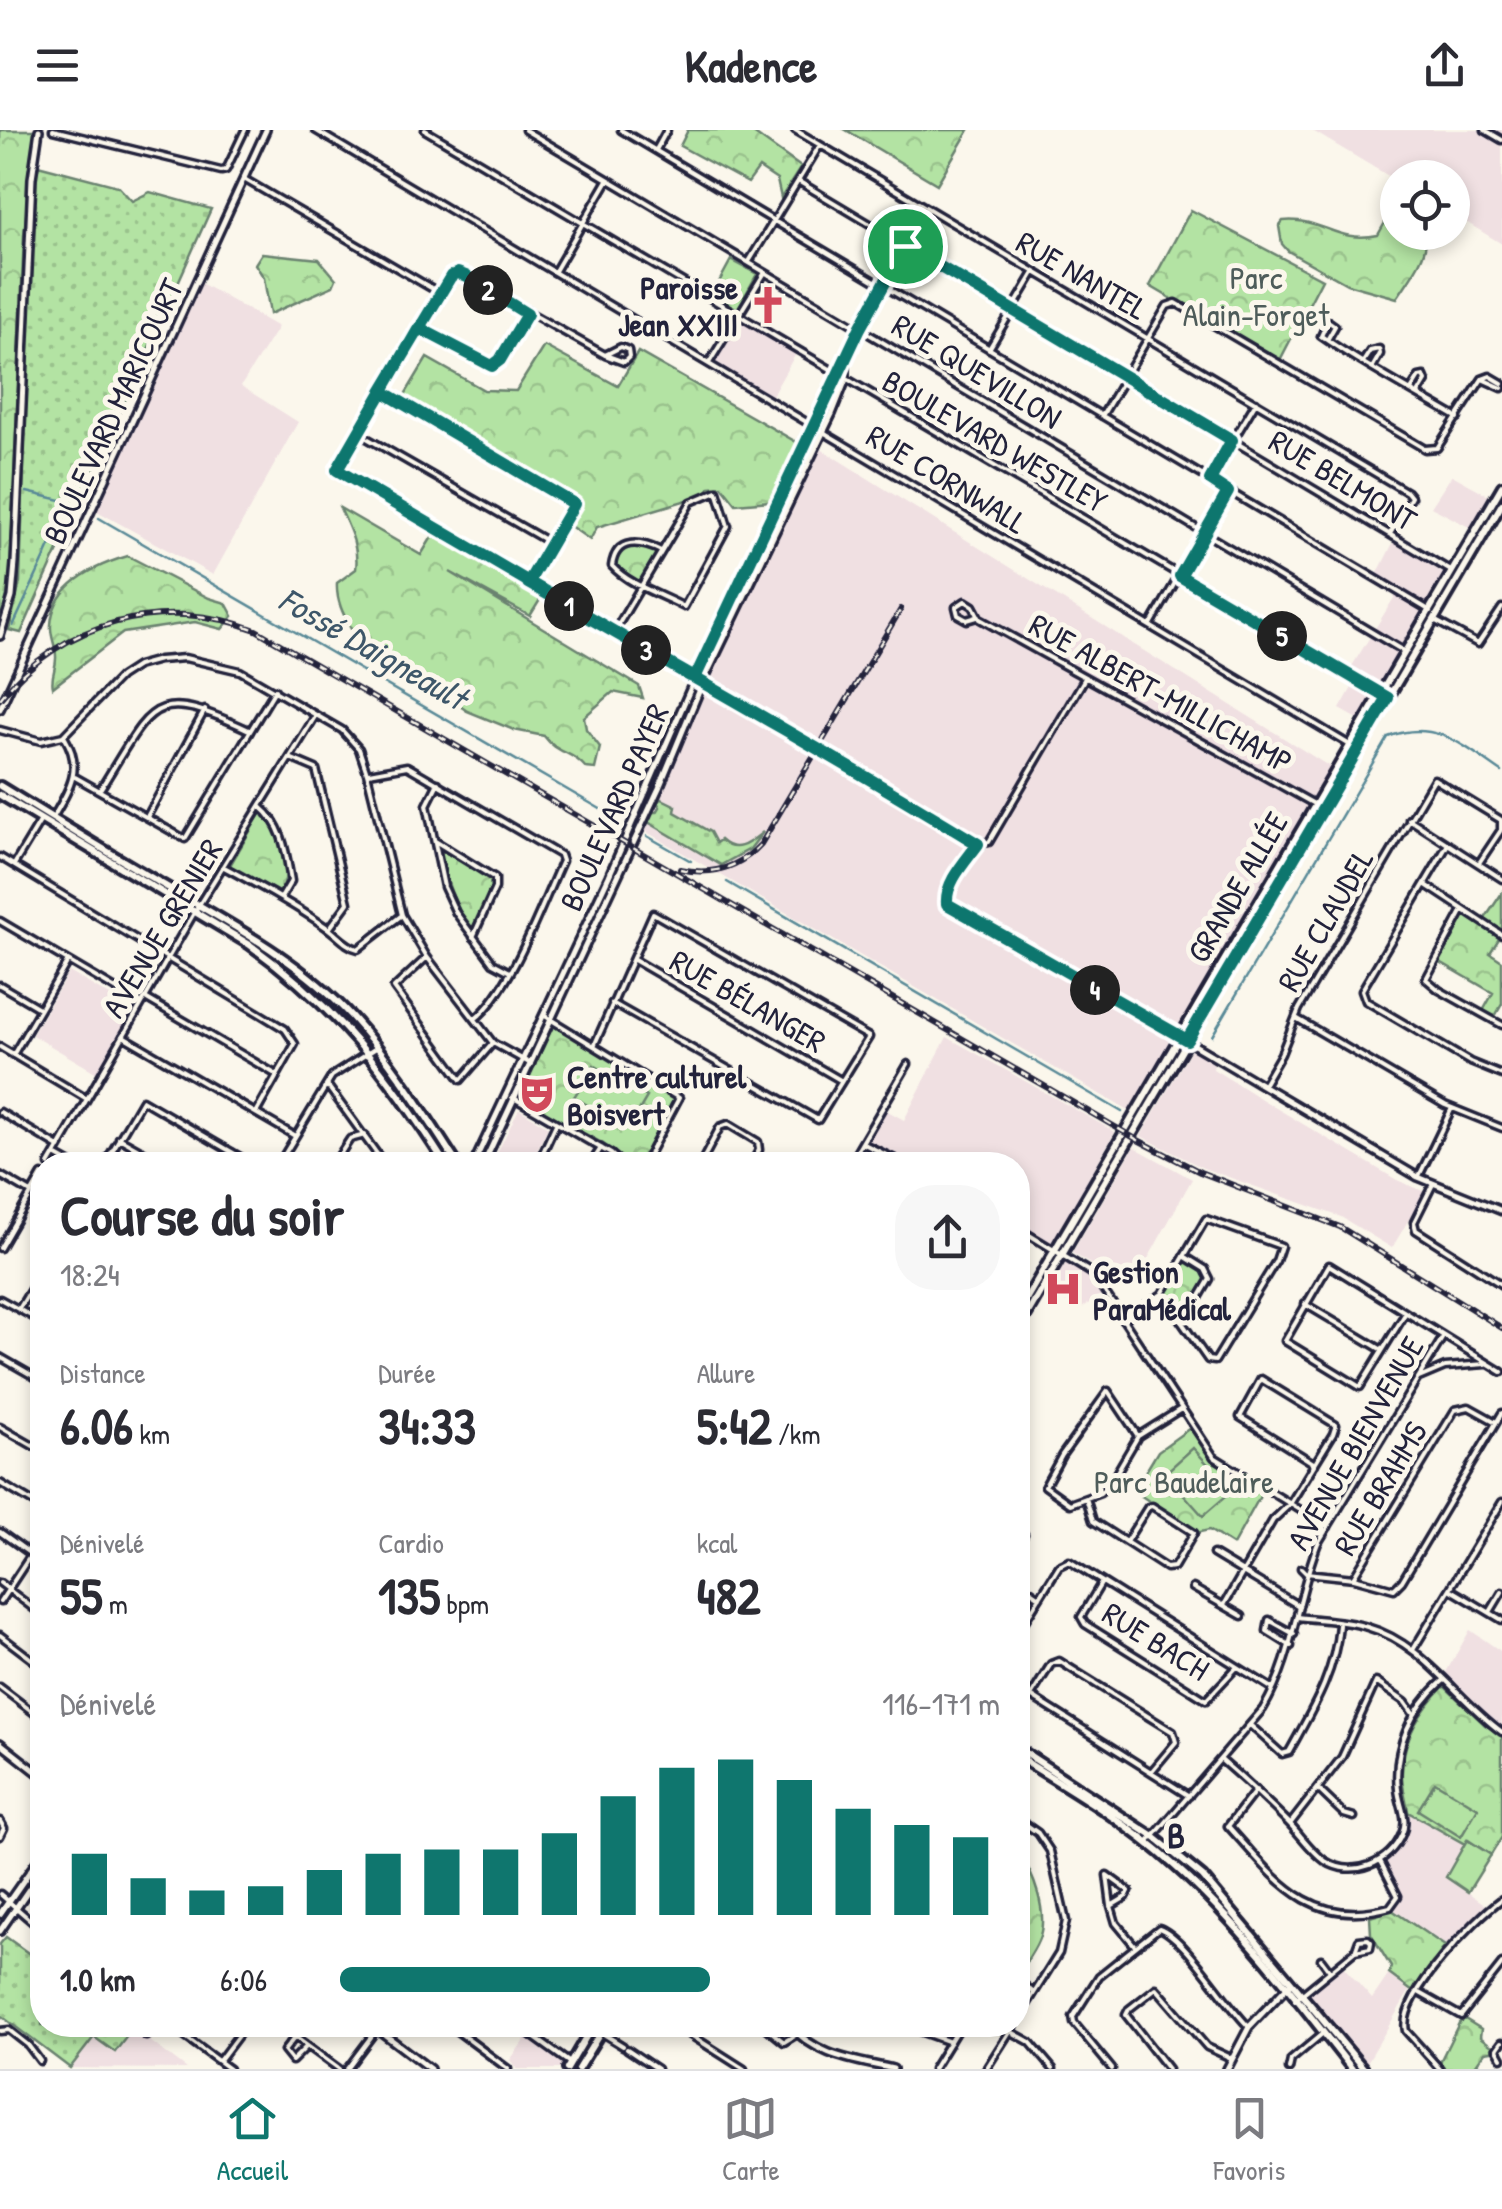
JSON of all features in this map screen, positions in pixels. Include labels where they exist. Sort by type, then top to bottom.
[{"type":"main road","name":"GRANDE ALLÉE","points":[[1030,1292],[1502,486]]},
{"type":"main road","name":"GRANDE ALLÉE","points":[[1030,1310],[1502,504]]},
{"type":"main road","points":[[0,786],[6,795],[41,820],[197,910],[250,934],[304,974],[350,1015],[449,1152]]},
{"type":"main road","points":[[6,795],[197,910],[314,994],[368,1052],[438,1152]]},
{"type":"main road","points":[[1030,1756],[1203,1877],[1298,1997],[1364,2069]]},
{"type":"main road","points":[[1030,1764],[1151,1840]]},
{"type":"main road","points":[[1298,1997],[1352,2069]]},
{"type":"main road","points":[[569,2066],[585,2037]]},
{"type":"main road","points":[[579,2069],[598,2037]]},
{"type":"street","points":[[0,636],[12,597],[16,563],[31,195],[39,130]]},
{"type":"street","points":[[53,130],[226,170],[245,130]]},
{"type":"street","name":"BOULEVARD MARICOURT","points":[[0,709],[266,130]]},
{"type":"street","name":"RUE CORNWALL","points":[[315,130],[1350,745]]},
{"type":"street","name":"BOULEVARD WESTLEY","points":[[425,130],[1388,698]]},
{"type":"street","name":"RUE QUEVILLON","points":[[526,130],[1405,652]]},
{"type":"street","points":[[621,130],[1430,610]]},
{"type":"street","points":[[656,150],[667,130]]},
{"type":"street","name":"RUE NANTEL","points":[[796,130],[1407,492],[1412,497],[1390,535]]},
{"type":"street","points":[[1485,130],[1502,140]]},
{"type":"street","points":[[749,262],[820,145]]},
{"type":"street","points":[[244,179],[440,293]]},
{"type":"street","points":[[554,272],[608,180]]},
{"type":"street","name":"RUE BELMONT","points":[[798,181],[1452,572]]},
{"type":"street","name":"BOULEVARD PAYER","points":[[479,1152],[860,328],[927,209]]},
{"type":"street","points":[[709,364],[764,272]]},
{"type":"street","points":[[605,354],[458,273],[451,276],[337,470],[978,844],[990,842],[1084,678]]},
{"type":"street","points":[[990,350],[1034,273]]},
{"type":"street","points":[[1102,416],[1167,306],[1176,302],[1425,449],[1437,448],[1482,379],[1502,385]]},
{"type":"street","points":[[419,328],[492,366],[500,360],[527,314]]},
{"type":"street","points":[[1327,340],[1458,418]]},
{"type":"street","points":[[1363,362],[1370,352],[1379,349],[1372,368]]},
{"type":"street","name":"BOULEVARD PAYER","points":[[490,1152],[703,682],[824,431],[846,379],[846,358]]},
{"type":"street","points":[[1411,390],[1424,376],[1426,382],[1418,394]]},
{"type":"street","points":[[382,391],[574,504],[528,583]]},
{"type":"street","points":[[1210,480],[1256,402]]},
{"type":"street","points":[[358,432],[552,544]]},
{"type":"street","points":[[614,632],[642,585],[661,552],[691,502],[717,491],[728,526],[684,607],[642,585],[617,572],[612,566],[612,558],[620,547],[629,543],[643,542],[661,552]]},
{"type":"street","points":[[1150,626],[1228,492]]},
{"type":"street","points":[[1434,620],[1478,644],[1502,608]]},
{"type":"street","name":"RUE ALBERT-MILLICHAMP","points":[[977,617],[1323,809]]},
{"type":"street","points":[[0,730],[40,742],[63,736],[120,677],[137,666],[185,658],[240,671],[342,730],[359,749],[367,773],[402,915],[427,956],[493,1043],[531,1064]]},
{"type":"street","points":[[75,777],[184,838],[275,690]]},
{"type":"street","points":[[100,789],[148,716],[168,706],[205,710],[249,730]]},
{"type":"street","points":[[147,817],[205,710]]},
{"type":"street","name":"AVENUE GRENIER","points":[[56,1152],[316,715]]},
{"type":"street","points":[[52,820],[75,777],[73,752],[63,736]]},
{"type":"street","points":[[290,758],[316,769],[348,903],[328,928]]},
{"type":"street","points":[[367,773],[407,766],[560,854],[562,861],[510,972],[490,1008],[475,1019]]},
{"type":"street","name":"RUE CLAUDEL","points":[[1262,1088],[1296,1018],[1434,779],[1501,820],[1501,830],[1479,863]]},
{"type":"street","points":[[438,783],[427,805],[444,887],[456,913],[493,964],[510,972]]},
{"type":"street","points":[[260,806],[279,829],[288,865],[291,881],[281,898]]},
{"type":"street","points":[[1409,819],[1502,879]]},
{"type":"street","points":[[14,865],[41,820]]},
{"type":"street","points":[[434,840],[496,878],[496,888],[473,938]]},
{"type":"street","points":[[978,844],[953,880],[947,904],[1418,1177],[1502,1211]]},
{"type":"street","points":[[1448,844],[1362,996],[1470,1062],[1500,1074],[1502,1066]]},
{"type":"street","points":[[0,857],[285,1029],[295,1044],[256,1113]]},
{"type":"street","points":[[224,867],[281,898],[358,949],[402,915]]},
{"type":"street","points":[[1425,884],[1502,934]]},
{"type":"street","points":[[605,885],[612,888]]},
{"type":"street","points":[[1464,910],[1426,979],[1502,1026]]},
{"type":"street","points":[[594,1046],[612,1003],[653,913],[869,1038],[818,1120],[612,1003]]},
{"type":"street","points":[[0,921],[277,1075]]},
{"type":"street","points":[[427,956],[394,988],[461,1080],[493,1043]]},
{"type":"street","name":"RUE BÉLANGER","points":[[632,959],[842,1082]]},
{"type":"street","points":[[13,1055],[68,961]]},
{"type":"street","points":[[0,985],[40,1009]]},
{"type":"street","points":[[545,1016],[679,1098],[650,1152]]},
{"type":"street","points":[[1296,1018],[1452,1108],[1502,1128]]},
{"type":"street","points":[[123,1036],[296,1136]]},
{"type":"street","points":[[0,1047],[86,1099]]},
{"type":"street","points":[[286,1152],[332,1076],[376,1048]]},
{"type":"street","points":[[857,1152],[908,1064]]},
{"type":"street","points":[[327,1085],[377,1152]]},
{"type":"street","points":[[508,1094],[606,1152]]},
{"type":"street","points":[[112,1152],[142,1100],[232,1152]]},
{"type":"street","points":[[1418,1177],[1452,1108]]},
{"type":"street","points":[[0,1112],[59,1147]]},
{"type":"street","points":[[543,1152],[556,1123]]},
{"type":"street","points":[[707,1152],[720,1127],[728,1124],[758,1142],[758,1152]]},
{"type":"street","points":[[342,1152],[350,1140],[365,1134]]},
{"type":"street","points":[[120,1138],[144,1152]]},
{"type":"street","points":[[486,1138],[495,1142]]},
{"type":"street","points":[[862,1143],[880,1152]]},
{"type":"street","points":[[598,1152],[601,1148]]},
{"type":"street","points":[[0,1175],[30,1193]]},
{"type":"street","points":[[1433,1184],[1414,1222],[1416,1230],[1502,1285]]},
{"type":"street","points":[[0,1248],[3,1236],[30,1197]]},
{"type":"street","points":[[1123,1320],[1162,1294],[1206,1220],[1281,1246],[1215,1361],[1208,1360],[1162,1294]]},
{"type":"street","points":[[1030,1235],[1093,1274],[1214,1457],[1328,1527]]},
{"type":"street","points":[[1178,1318],[1193,1308],[1210,1279],[1206,1269],[1184,1256]]},
{"type":"street","points":[[1405,1314],[1360,1387],[1288,1345],[1285,1337],[1329,1265],[1502,1372]]},
{"type":"street","points":[[19,1309],[30,1291]]},
{"type":"street","points":[[0,1299],[30,1315]]},
{"type":"street","points":[[1305,1304],[1382,1350]]},
{"type":"street","name":"AVENUE BIENVENUE","points":[[1151,1840],[1250,1725],[1274,1690],[1294,1634],[1306,1573],[1328,1527],[1444,1337]]},
{"type":"street","points":[[0,1357],[30,1375]]},
{"type":"street","points":[[1419,1378],[1460,1364],[1490,1365]]},
{"type":"street","points":[[1224,1605],[1274,1520],[1290,1504],[1315,1464],[1336,1425],[1262,1379],[1240,1417],[1315,1464]]},
{"type":"street","points":[[1138,1436],[1108,1390],[1045,1486],[1070,1504],[1100,1493],[1111,1482],[1138,1436],[1180,1409]]},
{"type":"street","name":"RUE BRAHMS","points":[[1352,1578],[1455,1410],[1469,1407],[1496,1422]]},
{"type":"street","points":[[1306,1573],[1352,1578],[1394,1589],[1502,1413]]},
{"type":"street","points":[[0,1427],[30,1444]]},
{"type":"street","points":[[0,1483],[30,1501]]},
{"type":"street","points":[[1086,1498],[1093,1521],[1126,1542],[1172,1569],[1194,1533],[1152,1506],[1126,1542]]},
{"type":"street","points":[[1412,1650],[1501,1506]]},
{"type":"street","points":[[0,1532],[30,1553]]},
{"type":"street","points":[[1213,1554],[1299,1606]]},
{"type":"street","points":[[0,1602],[30,1557]]},
{"type":"street","points":[[1030,1613],[1065,1561],[1274,1690]]},
{"type":"street","name":"AVENUE BIENVENUE","points":[[1301,1568],[1306,1573]]},
{"type":"street","name":"RUE BACH","points":[[1102,1582],[1081,1617],[1085,1624],[1205,1700],[1237,1666]]},
{"type":"street","points":[[0,1583],[30,1606]]},
{"type":"street","points":[[1194,1588],[1242,1616]]},
{"type":"street","points":[[1450,1589],[1502,1620]]},
{"type":"street","points":[[1030,1590],[1040,1597]]},
{"type":"street","points":[[1490,1612],[1502,1592]]},
{"type":"street","points":[[1297,1617],[1367,1626],[1412,1650],[1479,1716],[1502,1732]]},
{"type":"street","points":[[1290,1646],[1267,1631],[1266,1625],[1269,1620],[1294,1634]]},
{"type":"street","points":[[1250,1725],[1282,1754],[1288,1752],[1310,1719],[1331,1670],[1340,1623]]},
{"type":"street","points":[[0,1635],[30,1658]]},
{"type":"street","points":[[1151,1772],[1176,1742],[1173,1732],[1059,1661],[1051,1664],[1031,1696],[1188,1796]]},
{"type":"street","points":[[1220,1759],[1334,1865],[1356,1868],[1380,1861],[1404,1831],[1398,1764],[1406,1727],[1444,1680]]},
{"type":"street","points":[[1290,1824],[1319,1790],[1352,1740],[1376,1682],[1405,1702],[1413,1714]]},
{"type":"street","points":[[0,1687],[30,1710]]},
{"type":"street","points":[[0,1743],[30,1767]]},
{"type":"street","points":[[1256,1790],[1228,1822],[1229,1827],[1290,1892],[1309,1904],[1351,1914],[1390,1906],[1398,1896],[1380,1861]]},
{"type":"street","points":[[1319,1790],[1344,1814],[1354,1817]]},
{"type":"street","points":[[0,1821],[4,1828],[0,1836]]},
{"type":"street","points":[[1030,1827],[1050,1851],[1064,1906],[1060,1953],[1030,1999]]},
{"type":"street","points":[[0,1914],[30,1872]]},
{"type":"street","points":[[1111,1906],[1129,1892],[1107,1875],[1106,1883],[1111,1906],[1116,1923],[1135,1946]]},
{"type":"street","points":[[0,1932],[30,1888]]},
{"type":"street","points":[[0,1894],[30,1921]]},
{"type":"street","points":[[1440,2069],[1406,2031],[1404,2022],[1450,1946],[1502,1899]]},
{"type":"street","points":[[1112,2069],[1072,2019],[1099,1976],[1157,1928],[1164,1928],[1249,2027]]},
{"type":"street","points":[[1298,1997],[1356,1950]]},
{"type":"street","points":[[1321,1959],[1330,1971]]},
{"type":"street","points":[[1420,1993],[1461,2016],[1502,1964]]},
{"type":"street","points":[[1226,2069],[1249,2027],[1289,1986]]},
{"type":"street","points":[[1168,2069],[1126,2016],[1129,2009],[1156,1988],[1207,2047],[1231,2058]]},
{"type":"street","points":[[1030,1989],[1034,1992]]},
{"type":"street","points":[[1289,2069],[1290,2060],[1328,2027]]},
{"type":"street","points":[[0,2031],[8,2030],[28,2045],[40,2061]]},
{"type":"street","points":[[185,2037],[228,2069]]},
{"type":"street","points":[[219,2062],[237,2037]]},
{"type":"street","points":[[294,2037],[284,2051],[292,2061],[307,2046]]},
{"type":"street","points":[[296,2037],[339,2069]]},
{"type":"street","points":[[347,2069],[369,2037]]},
{"type":"street","points":[[390,2037],[430,2069]]},
{"type":"street","points":[[465,2037],[508,2069]]},
{"type":"street","points":[[532,2037],[569,2066]]},
{"type":"street","points":[[613,2037],[658,2069]]},
{"type":"street","points":[[694,2037],[744,2069]]},
{"type":"street","points":[[802,2037],[836,2057],[893,2069]]},
{"type":"street","points":[[936,2037],[950,2042]]},
{"type":"street","points":[[934,2069],[953,2037]]},
{"type":"street","points":[[987,2068],[1006,2037]]},
{"type":"street","points":[[1024,2037],[1053,2069]]},
{"type":"street","points":[[1502,2042],[1498,2049],[1502,2058]]},
{"type":"shaded area","points":[[1311,130],[1502,130],[1502,244],[1470,224],[1470,160],[1380,160],[1380,171]]},
{"type":"shaded area","points":[[199,282],[278,327],[241,386],[298,422],[213,575],[95,510]]},
{"type":"shaded area","points":[[740,314],[798,350],[770,399],[709,363]]},
{"type":"shaded area","points":[[821,449],[1330,767],[1129,1111],[645,831],[713,674]]},
{"type":"shaded area","points":[[1452,475],[1490,496],[1471,528],[1431,507]]},
{"type":"shaded area","points":[[1394,541],[1444,574],[1358,719],[1340,709],[1358,677],[1349,671],[1400,588],[1377,575]]},
{"type":"shaded area","points":[[69,972],[134,1010],[97,1073],[32,1035]]},
{"type":"shaded area","points":[[947,1037],[1115,1132],[1052,1243],[1030,1229],[1030,1152],[887,1152],[867,1139],[884,1109],[904,1120]]},
{"type":"shaded area","points":[[1192,1048],[1214,1064],[1213,1069],[1271,1105],[1397,1180],[1425,1192],[1392,1248],[1341,1217],[1203,1168],[1141,1136]]},
{"type":"shaded area","points":[[519,1109],[548,1127],[536,1152],[498,1152]]},
{"type":"shaded area","points":[[1134,1147],[1192,1179],[1139,1275],[1111,1293],[1092,1265],[1072,1253]]},
{"type":"shaded area","points":[[1066,1262],[1088,1275],[1101,1295],[1079,1310],[1047,1291]]},
{"type":"shaded area","points":[[1470,1630],[1502,1652],[1502,1727],[1470,1702],[1445,1674]]},
{"type":"shaded area","points":[[1408,1812],[1465,1844],[1446,1877],[1486,1905],[1445,1946],[1392,1910],[1400,1903],[1400,1894],[1385,1863],[1407,1835]]},
{"type":"shaded area","points":[[1342,1965],[1372,1999],[1389,1974],[1410,1990],[1365,2066],[1307,1994]]},
{"type":"shaded area","points":[[94,2037],[115,2052],[126,2037],[145,2037],[187,2069],[70,2068]]},
{"type":"shaded area","points":[[527,2037],[531,2037],[565,2063],[562,2069],[517,2069],[510,2060]]},
{"type":"green space","points":[[0,130],[35,130],[24,235],[10,581],[0,627]]},
{"type":"green space","points":[[688,130],[749,130],[801,167],[781,198],[777,180],[759,168],[748,183],[680,146]]},
{"type":"green space","points":[[846,130],[969,130],[937,184]]},
{"type":"green space","points":[[34,164],[118,186],[132,201],[150,192],[211,209],[21,633],[9,630],[20,582]]},
{"type":"green space","name":"Parc Alain-Forget","points":[[1191,210],[1322,279],[1279,362],[1150,286]]},
{"type":"green space","points":[[1283,221],[1297,221],[1351,236],[1378,235],[1380,231],[1380,250],[1424,250],[1397,298],[1347,284],[1288,251],[1282,244],[1279,226]]},
{"type":"green space","points":[[262,253],[319,259],[336,279],[333,286],[270,314],[264,278],[255,264]]},
{"type":"green space","points":[[731,260],[757,274],[737,310],[712,295]]},
{"type":"green space","points":[[544,346],[618,386],[638,352],[798,443],[770,501],[736,504],[722,486],[710,487],[704,495],[597,527],[590,540],[566,523],[576,502],[403,398],[427,358],[484,390],[516,391]]},
{"type":"green space","points":[[340,508],[421,555],[435,532],[543,595],[530,616],[450,572],[639,686],[643,698],[613,692],[584,717],[586,729],[600,747],[595,769],[586,768],[544,736],[514,730],[467,711],[351,629],[339,601],[337,583],[356,569],[356,553]]},
{"type":"green space","points":[[643,542],[661,551],[642,585],[612,566],[620,547]]},
{"type":"green space","points":[[128,556],[226,603],[233,616],[222,629],[195,622],[123,633],[53,687],[56,656],[51,625],[59,599],[89,572]]},
{"type":"green space","points":[[662,799],[676,806],[675,812],[710,832],[716,843],[720,840],[732,847],[742,846],[763,832],[750,849],[721,865],[648,822]]},
{"type":"green space","points":[[260,814],[273,822],[284,859],[285,878],[278,895],[229,867]]},
{"type":"green space","points":[[444,850],[492,877],[494,885],[474,926],[470,927],[451,892],[440,854]]},
{"type":"green space","points":[[1502,893],[1502,934],[1490,953],[1502,961],[1502,1004],[1494,1018],[1483,1011],[1493,993],[1437,960],[1466,910],[1484,920]]},
{"type":"green space","points":[[553,1025],[674,1096],[676,1102],[646,1152],[614,1152],[518,1097]]},
{"type":"green space","points":[[594,1065],[647,1097],[628,1129],[574,1097]]},
{"type":"green space","points":[[1185,1261],[1205,1272],[1207,1278],[1191,1307],[1177,1311],[1165,1294]]},
{"type":"green space","name":"Parc Baudelaire","points":[[1190,1428],[1212,1459],[1264,1489],[1233,1545],[1209,1530],[1196,1533],[1134,1491],[1158,1451]]},
{"type":"green space","points":[[1193,1448],[1232,1491],[1203,1516],[1165,1473]]},
{"type":"green space","points":[[1444,1686],[1485,1725],[1502,1735],[1502,1837],[1491,1855],[1408,1812],[1402,1777],[1406,1747],[1421,1715]]},
{"type":"green space","points":[[1435,1782],[1478,1808],[1461,1837],[1418,1810]]},
{"type":"green space","points":[[1467,1840],[1491,1855],[1468,1892],[1446,1877]]},
{"type":"green space","points":[[1030,1873],[1041,1906],[1038,1941],[1030,1955]]},
{"type":"green space","points":[[1392,1910],[1445,1946],[1413,1992],[1389,1974],[1391,1967],[1371,1934],[1370,1917]]},
{"type":"green space","points":[[6,1937],[30,1954],[30,2037],[94,2037],[70,2068],[0,2015],[0,1944]]},
{"type":"green space","points":[[1465,2019],[1481,2029],[1480,2037],[1492,2046],[1492,2051],[1485,2052],[1473,2069],[1445,2069],[1439,2064],[1459,2023]]},
{"type":"green space","points":[[94,2037],[126,2037],[115,2052]]},
{"type":"waterway","points":[[27,492],[69,502]]},
{"type":"waterway","name":"Fossé Daigneault","points":[[13,626],[70,503],[76,505]]},
{"type":"waterway","name":"Fossé Daigneault","points":[[99,518],[621,821]]},
{"type":"waterway","name":"Fossé Daigneault","points":[[1212,1036],[1388,737],[1405,732],[1435,733],[1462,745],[1502,772]]},
{"type":"waterway","name":"Fossé Daigneault","points":[[647,836],[691,861]]},
{"type":"waterway","name":"Fossé Daigneault","points":[[727,882],[1122,1112]]},
{"type":"railway","points":[[680,869],[724,868],[744,859],[761,844],[901,609]]},
{"type":"railway","points":[[0,699],[53,650],[116,622],[186,615],[256,630],[1136,1139],[1200,1172],[1340,1227],[1502,1328]]},
{"type":"place","name":"Paroisse Jean XXIII","points":[[768,305]]},
{"type":"place","name":"Centre culturel Boisvert","points":[[537,1094]]},
{"type":"place","name":"Gestion ParaMédical","points":[[1063,1289]]},
{"type":"district","name":"B","points":[[1176,1835]]},
{"type":"route","points":[[905,246],[860,328],[695,678],[690,676],[528,583],[337,470],[382,391],[419,328],[492,366],[500,360],[527,314],[466,276],[451,276],[419,328],[382,391],[574,504],[528,583],[695,678],[730,697],[818,749],[840,760],[978,844],[953,880],[947,904],[1187,1040],[1388,698],[1180,576],[1228,492],[1210,480],[1232,440],[905,246]]}]
